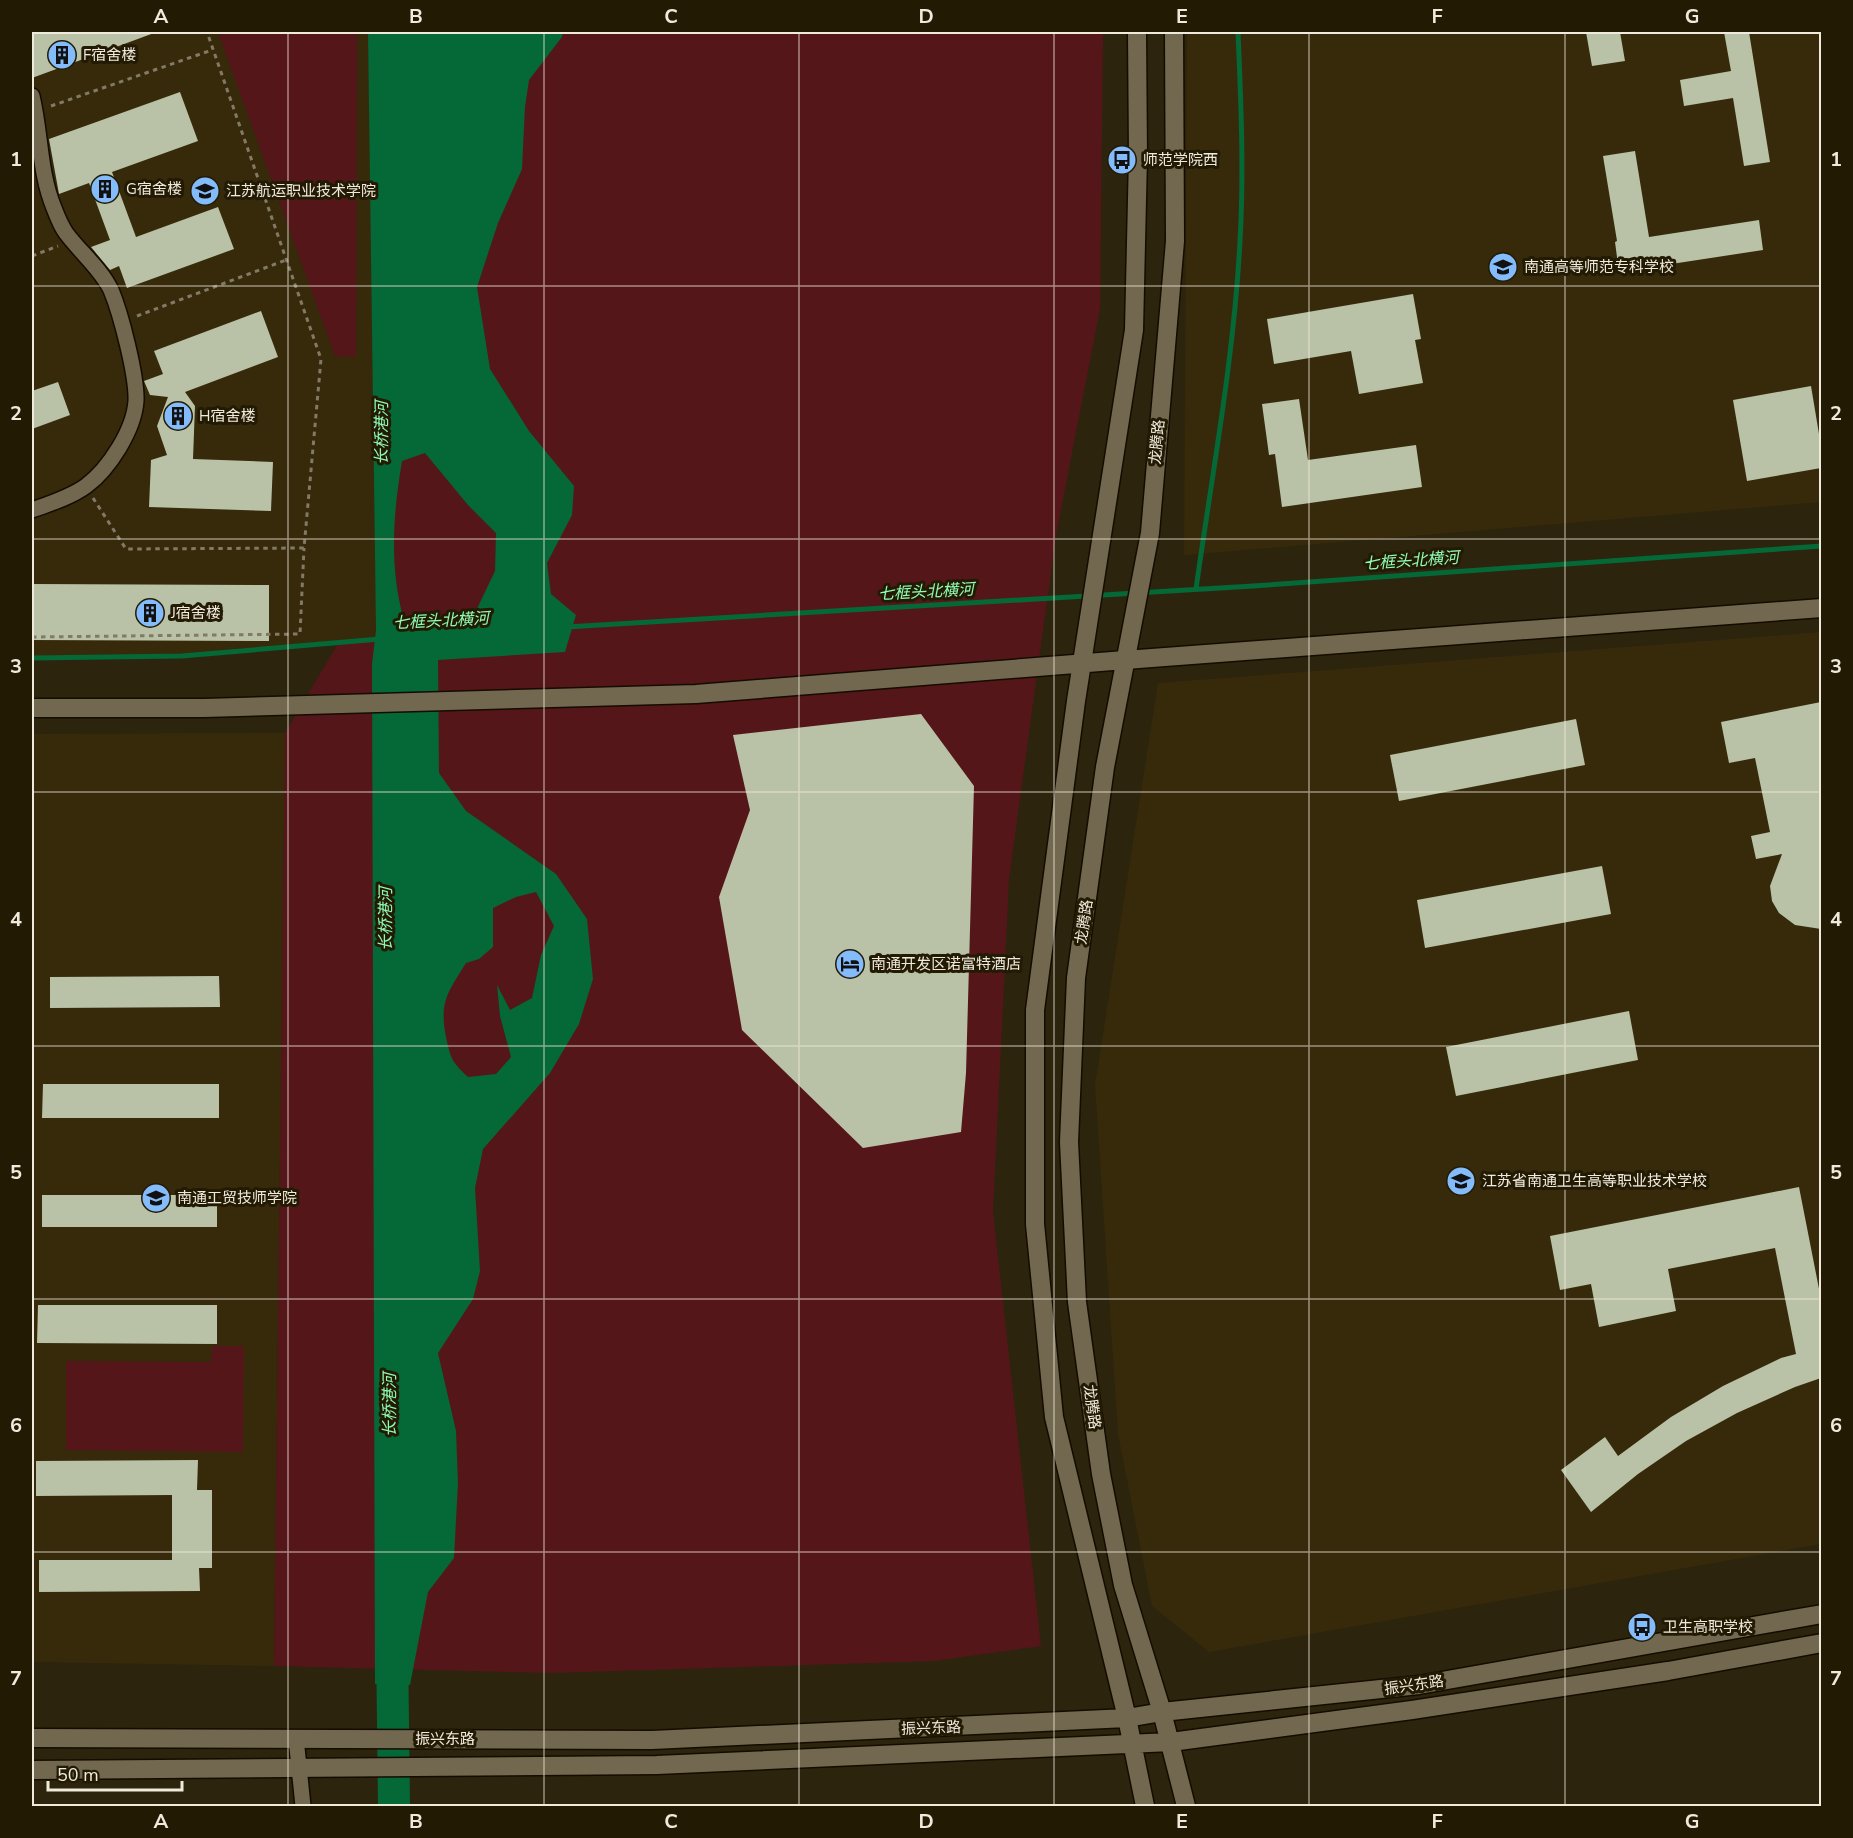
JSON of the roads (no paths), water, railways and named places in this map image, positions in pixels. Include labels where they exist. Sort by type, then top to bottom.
[{"type":"main road","points":[[1137,32],[1138,156],[1134,330],[1082,662],[1035,1010],[1035,1224],[1054,1417],[1145,1806]]},
{"type":"main road","name":"龙腾路","points":[[1174,32],[1175,241],[1149,533],[1105,767],[1076,978],[1069,1142],[1077,1302],[1101,1474],[1123,1585],[1162,1712],[1186,1806]]},
{"type":"main road","points":[[32,708],[204,708],[696,694],[1082,662],[1821,608]]},
{"type":"main road","name":"振兴东路","points":[[32,1738],[652,1740],[1126,1718],[1162,1712],[1419,1685],[1821,1614]]},
{"type":"main road","name":"振兴东路","points":[[32,1770],[657,1765],[1170,1742],[1424,1709],[1668,1671],[1821,1643]]},
{"type":"street","points":[[32,96],[44,174],[53,206],[64,231],[110,289],[131,362],[136,402],[127,435],[106,465],[86,486],[32,510]]},
{"type":"street","points":[[296,1738],[303,1806]]},
{"type":"water","points":[[368,32],[414,32],[416,34],[563,32],[562,37],[529,80],[525,107],[522,169],[498,223],[477,287],[490,369],[529,431],[574,486],[572,515],[547,563],[551,594],[576,615],[565,652],[438,660],[439,773],[466,811],[556,874],[587,919],[593,979],[579,1024],[550,1073],[483,1149],[475,1188],[480,1271],[473,1299],[438,1353],[456,1431],[458,1483],[454,1558],[428,1592],[410,1685],[375,1684],[372,664],[376,630]],"holes":[[[425,453],[468,505],[496,533],[495,571],[475,613],[441,620],[404,620],[394,561],[399,481],[402,461]],[[536,892],[554,926],[541,955],[532,998],[510,1010],[497,985],[500,1016],[511,1057],[496,1074],[468,1077],[452,1059],[449,1050],[444,1025],[447,998],[466,963],[479,959],[493,947],[493,908],[516,897]]]},
{"type":"waterway","points":[[1196,589],[1228,372],[1237,285],[1242,163],[1238,32]]},
{"type":"waterway","name":"七框头北横河","points":[[566,627],[1253,586],[1822,546]]},
{"type":"waterway","name":"七框头北横河","points":[[32,658],[182,656],[380,639]]},
{"type":"waterway","name":"长桥港河","points":[[392,1640],[394,1806]]},
{"type":"place","name":"F宿舍楼","points":[[62,55]]},
{"type":"place","name":"师范学院西","points":[[1122,160]]},
{"type":"place","name":"G宿舍楼","points":[[105,189]]},
{"type":"place","name":"江苏航运职业技术学院","points":[[205,191]]},
{"type":"place","name":"南通高等师范专科学校","points":[[1503,267]]},
{"type":"place","name":"H宿舍楼","points":[[178,416]]},
{"type":"place","name":"J宿舍楼","points":[[150,613]]},
{"type":"place","name":"南通开发区诺富特酒店","points":[[850,964]]},
{"type":"place","name":"江苏省南通卫生高等职业技术学校","points":[[1461,1181]]},
{"type":"place","name":"南通工贸技师学院","points":[[156,1198]]},
{"type":"place","name":"卫生高职学校","points":[[1642,1627]]}]
